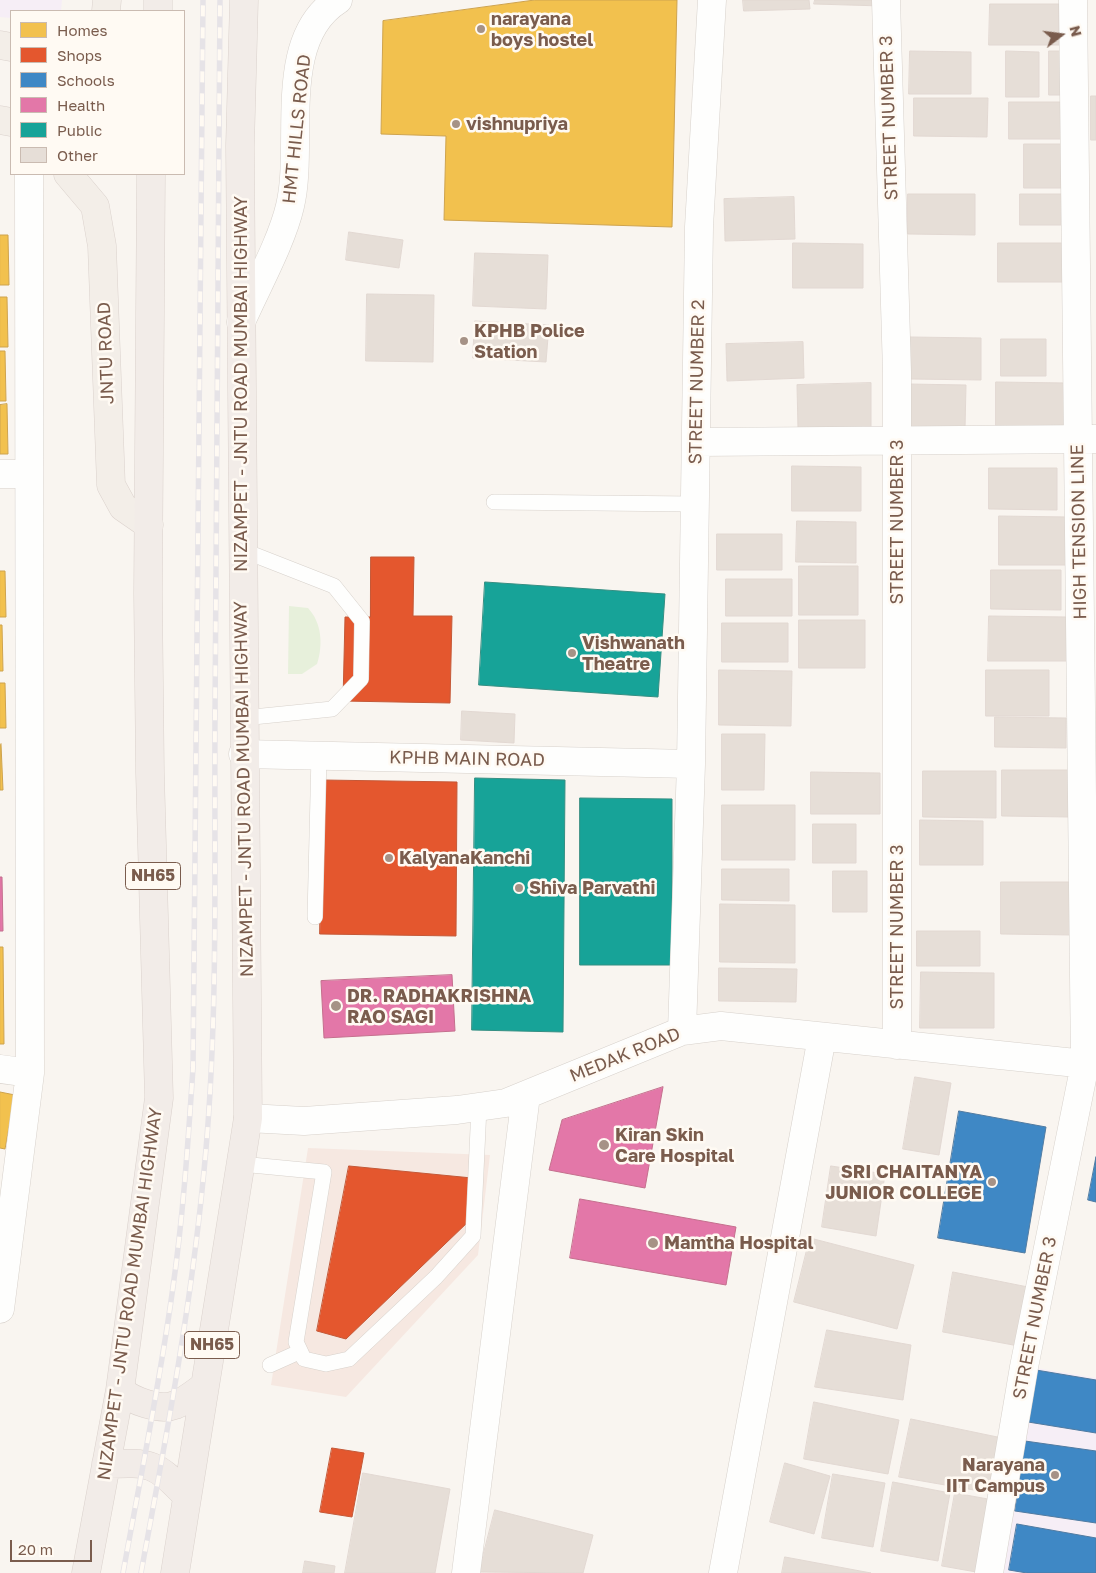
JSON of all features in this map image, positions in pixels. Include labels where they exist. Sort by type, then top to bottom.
[{"type":"highway","name":"NIZAMPET - JNTU ROAD MUMBAI HIGHWAY","points":[[175,1573],[248,1118],[243,754],[240,146],[244,0]]},
{"type":"highway","name":"NIZAMPET - JNTU ROAD MUMBAI HIGHWAY","points":[[86,1573],[120,1390],[159,1098],[150,773],[151,175]]},
{"type":"highway","points":[[120,1390],[134,1400],[170,1406],[175,1405],[205,1386]]},
{"type":"highway","points":[[106,1464],[131,1463],[156,1468],[163,1471],[186,1496]]},
{"type":"main road","name":"JNTU ROAD","points":[[69,175],[95,206],[102,246],[111,485],[123,507],[150,525]]},
{"type":"street","name":"HMT HILLS ROAD","points":[[241,322],[290,207],[294,179],[296,97],[300,60],[312,26],[338,0]]},
{"type":"street","name":"STREET NUMBER 2","points":[[682,1031],[691,764],[699,227],[712,0]]},
{"type":"street","name":"STREET NUMBER 3","points":[[886,0],[896,441],[897,1045]]},
{"type":"street","name":"HIGH TENSION LINE","points":[[1073,0],[1087,439],[1090,1065]]},
{"type":"street","points":[[0,1309],[30,1073],[29,175]]},
{"type":"street","points":[[696,442],[1087,439]]},
{"type":"street","points":[[0,474],[28,474]]},
{"type":"street","name":"KPHB MAIN ROAD","points":[[243,754],[691,764]]},
{"type":"street","name":"MEDAK ROAD","points":[[248,1118],[289,1122],[479,1107],[506,1103],[682,1031],[721,1026],[1090,1065]]},
{"type":"street","points":[[723,1573],[822,1037]]},
{"type":"street","name":"STREET NUMBER 3","points":[[989,1573],[1024,1367],[1090,1065]]},
{"type":"street","points":[[0,1069],[30,1073]]},
{"type":"street","points":[[466,1573],[526,1095]]},
{"type":"lane","points":[[494,502],[695,504]]},
{"type":"lane","points":[[242,550],[334,586],[362,620],[361,679],[332,709],[243,718]]},
{"type":"lane","points":[[315,917],[319,756]]},
{"type":"lane","points":[[241,1164],[324,1172],[296,1342],[299,1352],[304,1359],[326,1364],[349,1359],[436,1277],[473,1236],[479,1107]]},
{"type":"lane","points":[[270,1365],[299,1352]]},
{"type":"shaded area","points":[[0,0],[62,0],[61,10],[10,10],[10,18],[0,17]]},
{"type":"shaded area","points":[[308,1148],[490,1155],[478,1255],[346,1397],[271,1385]]},
{"type":"shaded area","name":"Narayana IIT Campus","points":[[1030,1367],[1096,1378],[1096,1573],[998,1573]]},
{"type":"green space","points":[[289,606],[308,608],[319,627],[320,649],[317,664],[302,674],[288,674]]},
{"type":"building: Homes","points":[[535,0],[677,0],[672,227],[444,220],[446,136],[381,134],[383,21]]},
{"type":"building: Homes","points":[[0,235],[8,235],[9,285],[0,285]]},
{"type":"building: Homes","points":[[0,297],[7,297],[8,347],[0,347]]},
{"type":"building: Homes","points":[[0,351],[5,351],[6,401],[0,401]]},
{"type":"building: Homes","points":[[7,404],[8,454],[0,454],[0,405]]},
{"type":"building: Homes","points":[[0,571],[5,571],[6,617],[0,617]]},
{"type":"building: Homes","points":[[0,625],[2,625],[3,671],[0,671]]},
{"type":"building: Homes","points":[[0,683],[5,683],[6,728],[0,728]]},
{"type":"building: Homes","points":[[1,744],[3,790],[0,790]]},
{"type":"building: Homes","points":[[0,947],[3,947],[4,1044],[0,1044]]},
{"type":"building: Homes","points":[[0,1092],[15,1095],[5,1149],[0,1148]]},
{"type":"building: Shops","points":[[371,557],[414,557],[413,616],[452,616],[450,703],[343,701],[345,617],[370,617]]},
{"type":"building: Shops","name":"KalyanaKanchi","points":[[322,780],[457,782],[456,936],[320,934]]},
{"type":"building: Shops","points":[[349,1166],[472,1178],[469,1221],[346,1339],[317,1331]]},
{"type":"building: Shops","points":[[332,1448],[364,1453],[352,1517],[320,1512]]},
{"type":"building: Schools","name":"SRI CHAITANYA JUNIOR COLLEGE","points":[[959,1111],[1046,1127],[1025,1253],[938,1238]]},
{"type":"building: Schools","points":[[1096,1157],[1096,1202],[1088,1200]]},
{"type":"building: Schools","points":[[1036,1370],[1096,1380],[1096,1433],[1028,1422]]},
{"type":"building: Schools","points":[[1025,1441],[1096,1451],[1096,1523],[1015,1511]]},
{"type":"building: Schools","points":[[1017,1524],[1096,1538],[1096,1573],[1027,1573],[1009,1570]]},
{"type":"building: Health","points":[[0,877],[2,877],[3,931],[0,931]]},
{"type":"building: Health","points":[[452,975],[455,1031],[324,1038],[321,981]]},
{"type":"building: Health","name":"Kiran Skin Care Hospital","points":[[663,1087],[645,1188],[549,1170],[562,1120]]},
{"type":"building: Health","name":"Mamtha Hospital","points":[[580,1199],[736,1227],[726,1285],[570,1258]]},
{"type":"building: Public","points":[[485,582],[665,594],[658,697],[479,685]]},
{"type":"building: Public","name":"Shiva Parvathi","points":[[475,778],[565,780],[563,1032],[472,1030]]},
{"type":"building: Public","points":[[580,798],[672,799],[672,965],[580,965]]},
{"type":"building: Other","points":[[743,0],[809,0],[810,9],[744,11]]},
{"type":"building: Other","points":[[815,0],[882,0],[882,6],[814,4]]},
{"type":"building: Other","points":[[990,4],[1059,4],[1059,45],[989,45]]},
{"type":"building: Other","points":[[910,51],[971,52],[971,94],[909,94]]},
{"type":"building: Other","points":[[1006,51],[1039,52],[1039,97],[1006,97]]},
{"type":"building: Other","points":[[1049,51],[1065,51],[1065,95],[1049,95]]},
{"type":"building: Other","points":[[1091,96],[1096,96],[1096,140],[1091,140]]},
{"type":"building: Other","points":[[914,98],[988,98],[987,137],[914,136]]},
{"type":"building: Other","points":[[1009,102],[1062,102],[1062,139],[1009,139]]},
{"type":"building: Other","points":[[1024,144],[1062,144],[1061,188],[1024,188]]},
{"type":"building: Other","points":[[908,194],[975,194],[975,235],[908,234]]},
{"type":"building: Other","points":[[1020,194],[1062,194],[1061,225],[1020,225]]},
{"type":"building: Other","points":[[794,197],[795,239],[725,241],[724,199]]},
{"type":"building: Other","points":[[349,232],[403,240],[399,268],[346,260]]},
{"type":"building: Other","points":[[793,243],[863,244],[863,288],[793,288]]},
{"type":"building: Other","points":[[998,243],[1062,243],[1063,282],[998,282]]},
{"type":"building: Other","points":[[475,253],[548,255],[546,309],[473,306]]},
{"type":"building: Other","points":[[367,294],[434,295],[433,362],[366,361]]},
{"type":"building: Other","points":[[475,321],[549,325],[546,362],[473,358]]},
{"type":"building: Other","points":[[910,337],[981,338],[981,380],[910,379]]},
{"type":"building: Other","points":[[1001,339],[1046,339],[1046,376],[1001,376]]},
{"type":"building: Other","points":[[803,342],[804,378],[727,381],[726,344]]},
{"type":"building: Other","points":[[996,382],[1067,383],[1067,430],[996,430]]},
{"type":"building: Other","points":[[871,383],[871,427],[798,429],[797,385]]},
{"type":"building: Other","points":[[908,384],[966,385],[965,429],[908,429]]},
{"type":"building: Other","points":[[792,466],[861,467],[861,511],[792,511]]},
{"type":"building: Other","points":[[989,468],[1057,468],[1057,510],[989,509]]},
{"type":"building: Other","points":[[999,516],[1069,517],[1068,565],[999,565]]},
{"type":"building: Other","points":[[797,521],[856,522],[856,563],[796,562]]},
{"type":"building: Other","points":[[717,534],[782,534],[782,570],[717,570]]},
{"type":"building: Other","points":[[799,566],[858,566],[858,615],[799,615]]},
{"type":"building: Other","points":[[991,570],[1061,570],[1061,610],[991,609]]},
{"type":"building: Other","points":[[726,579],[792,579],[792,616],[726,616]]},
{"type":"building: Other","points":[[989,616],[1067,617],[1067,661],[988,661]]},
{"type":"building: Other","points":[[799,620],[865,620],[865,668],[799,668]]},
{"type":"building: Other","points":[[722,623],[788,623],[788,662],[722,662]]},
{"type":"building: Other","points":[[719,670],[792,671],[791,726],[719,725]]},
{"type":"building: Other","points":[[986,670],[1049,670],[1049,716],[986,716]]},
{"type":"building: Other","points":[[462,711],[515,714],[514,743],[461,740]]},
{"type":"building: Other","points":[[995,717],[1066,718],[1066,748],[995,747]]},
{"type":"building: Other","points":[[722,734],[765,734],[764,790],[722,790]]},
{"type":"building: Other","points":[[1002,770],[1070,770],[1069,817],[1002,816]]},
{"type":"building: Other","points":[[923,771],[996,771],[996,818],[923,817]]},
{"type":"building: Other","points":[[811,772],[880,773],[880,814],[811,814]]},
{"type":"building: Other","points":[[722,805],[795,805],[795,860],[722,860]]},
{"type":"building: Other","points":[[920,820],[983,821],[983,865],[920,865]]},
{"type":"building: Other","points":[[813,824],[856,824],[856,863],[813,863]]},
{"type":"building: Other","points":[[722,869],[789,869],[789,901],[722,900]]},
{"type":"building: Other","points":[[833,871],[867,871],[867,912],[833,912]]},
{"type":"building: Other","points":[[1001,882],[1073,882],[1073,935],[1001,934]]},
{"type":"building: Other","points":[[720,904],[795,905],[795,963],[720,962]]},
{"type":"building: Other","points":[[917,931],[980,931],[980,966],[917,966]]},
{"type":"building: Other","points":[[719,968],[797,969],[796,1002],[719,1001]]},
{"type":"building: Other","points":[[921,972],[994,973],[994,1028],[920,1028]]},
{"type":"building: Other","points":[[915,1077],[951,1083],[939,1155],[903,1149]]},
{"type":"building: Other","points":[[831,1166],[885,1174],[876,1236],[822,1227]]},
{"type":"building: Other","points":[[810,1238],[914,1265],[897,1329],[794,1302]]},
{"type":"building: Other","points":[[953,1272],[1038,1289],[1024,1347],[943,1332]]},
{"type":"building: Other","points":[[827,1330],[911,1345],[903,1400],[815,1387]]},
{"type":"building: Other","points":[[814,1402],[899,1420],[888,1474],[804,1459]]},
{"type":"building: Other","points":[[911,1419],[1007,1439],[997,1494],[899,1477]]},
{"type":"building: Other","points":[[785,1463],[830,1476],[814,1534],[770,1522]]},
{"type":"building: Other","points":[[363,1473],[450,1489],[435,1573],[345,1573]]},
{"type":"building: Other","points":[[833,1474],[885,1483],[873,1547],[822,1538]]},
{"type":"building: Other","points":[[893,1482],[950,1493],[938,1561],[881,1551]]},
{"type":"building: Other","points":[[955,1493],[999,1501],[982,1573],[942,1566]]},
{"type":"building: Other","points":[[495,1510],[593,1535],[583,1573],[479,1572]]},
{"type":"building: Other","points":[[785,1557],[871,1573],[782,1573]]},
{"type":"building: Other","points":[[305,1561],[335,1566],[334,1573],[303,1573]]},
{"type":"railway","points":[[123,1573],[155,1399],[176,1266],[193,1068],[203,0]]},
{"type":"railway","points":[[141,1573],[176,1378],[198,1230],[208,1123],[214,1006],[220,0]]},
{"type":"place","name":"narayana boys hostel","points":[[481,29]]},
{"type":"place","name":"vishnupriya","points":[[456,124]]},
{"type":"place","name":"KPHB Police Station","points":[[464,341]]},
{"type":"place","name":"Vishwanath Theatre","points":[[572,653]]},
{"type":"place","name":"KalyanaKanchi","points":[[389,858]]},
{"type":"place","name":"Shiva Parvathi","points":[[519,888]]},
{"type":"place","name":"DR. RADHAKRISHNA RAO SAGI","points":[[336,1006]]},
{"type":"place","name":"Kiran Skin Care Hospital","points":[[604,1145]]},
{"type":"place","name":"SRI CHAITANYA JUNIOR COLLEGE","points":[[992,1182]]},
{"type":"place","name":"Mamtha Hospital","points":[[653,1243]]},
{"type":"place","name":"Narayana IIT Campus","points":[[1055,1475]]}]
